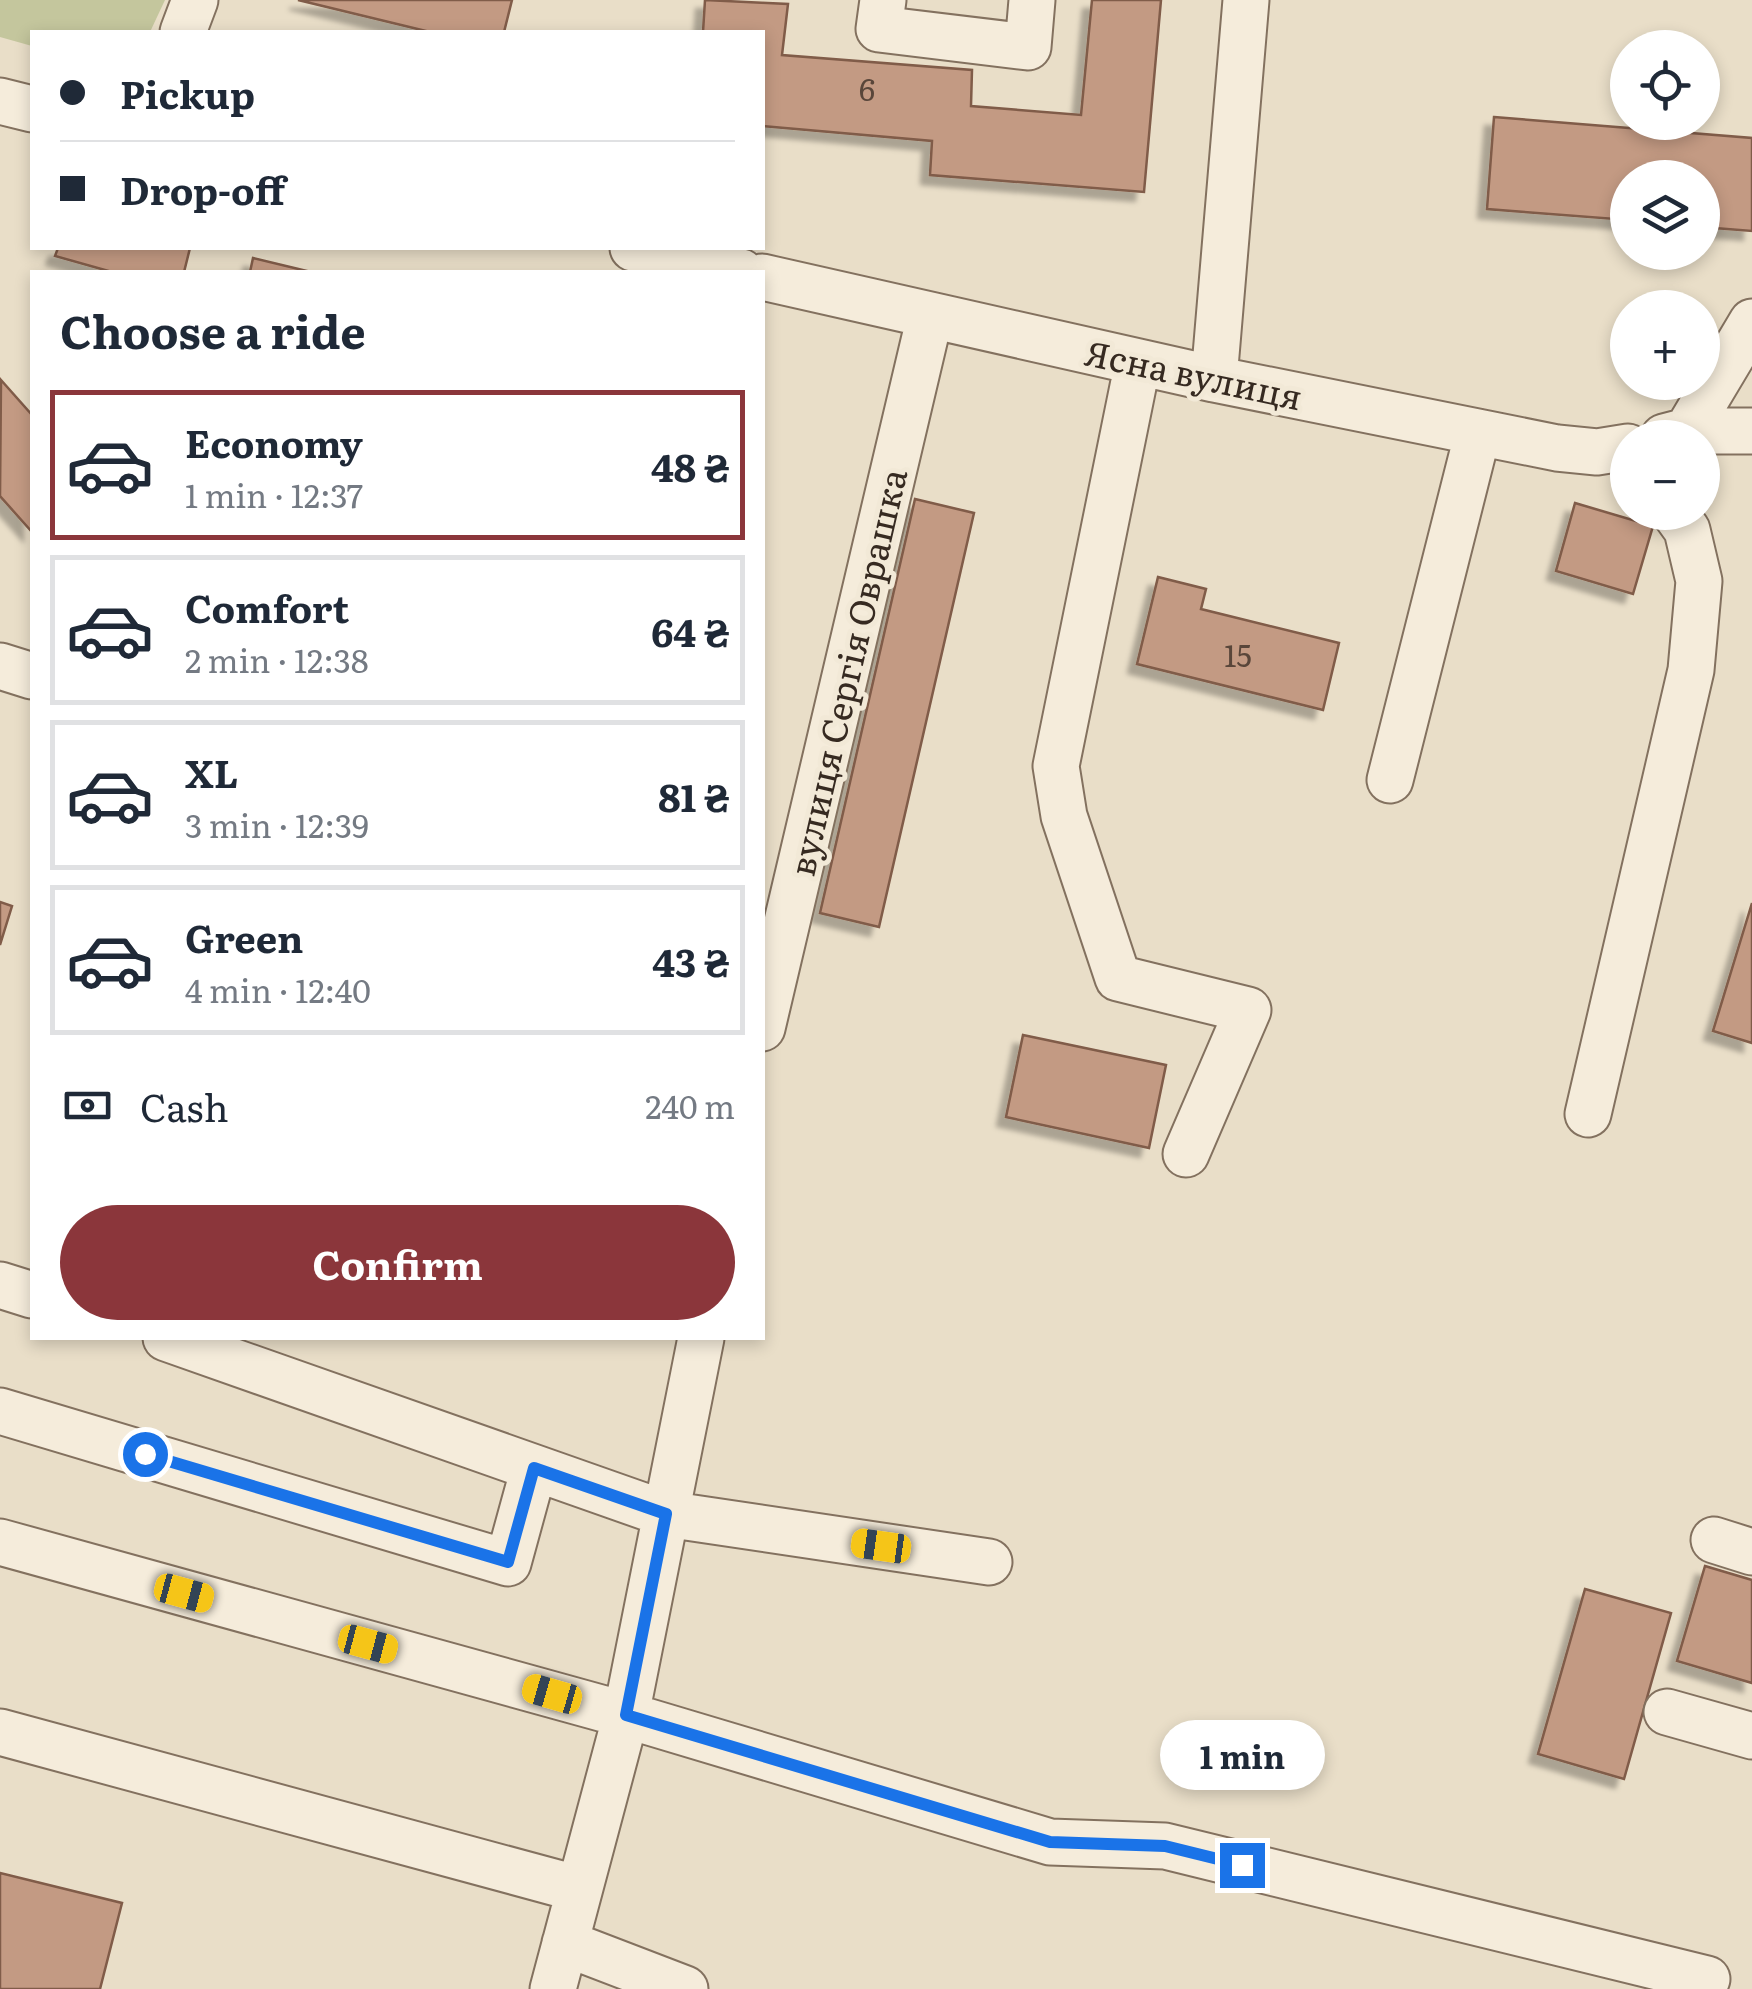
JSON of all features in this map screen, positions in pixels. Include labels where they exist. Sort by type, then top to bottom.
[{"type":"street","points":[[184,30],[194,0]]},
{"type":"street","points":[[883,0],[878,29],[1028,47],[1032,0]]},
{"type":"street","points":[[1214,378],[1246,0]]},
{"type":"street","points":[[0,101],[30,108]]},
{"type":"street","points":[[642,250],[733,270]]},
{"type":"street","name":"Ясна вулиця","points":[[765,278],[1138,362],[1610,456]]},
{"type":"street","name":"вулиця Сергія Оврашка","points":[[765,1007],[930,316]]},
{"type":"street","points":[[1684,420],[1752,322]]},
{"type":"street","points":[[1138,362],[1056,766],[1064,816],[1118,978],[1248,1010],[1186,1154]]},
{"type":"street","points":[[1720,432],[1752,430]]},
{"type":"street","points":[[1390,780],[1478,432]]},
{"type":"street","points":[[1588,1114],[1691,670],[1699,580],[1686,530]]},
{"type":"street","points":[[0,666],[30,675]]},
{"type":"street","points":[[0,1285],[30,1294]]},
{"type":"street","points":[[172,1340],[666,1514],[989,1562]]},
{"type":"street","points":[[553,1989],[626,1715],[701,1340]]},
{"type":"street","points":[[0,1411],[508,1562],[534,1468]]},
{"type":"street","points":[[0,1542],[626,1715],[1050,1842],[1165,1846],[1707,1980]]},
{"type":"street","points":[[1667,1712],[1752,1736]]},
{"type":"street","points":[[0,1732],[579,1888]]},
{"type":"street","points":[[564,1944],[685,1989]]},
{"type":"green space","points":[[0,0],[165,0],[151,30],[30,30],[30,45],[0,37]]},
{"type":"building","points":[[298,0],[512,0],[504,30],[422,30]]},
{"type":"building","points":[[705,0],[788,4],[782,55],[972,70],[971,106],[1081,115],[1092,0],[1161,0],[1144,192],[930,175],[932,141],[765,126],[765,30],[703,30]]},
{"type":"building","points":[[1494,117],[1610,126],[1610,140],[1720,140],[1720,135],[1752,138],[1752,231],[1720,228],[1720,160],[1610,160],[1610,219],[1487,209]]},
{"type":"building","points":[[57,250],[190,250],[184,270],[105,270],[55,256]]},
{"type":"building","points":[[253,258],[303,270],[250,270]]},
{"type":"building","points":[[1,380],[30,413],[30,530],[0,496]]},
{"type":"building","points":[[915,499],[974,513],[879,927],[820,913]]},
{"type":"building","points":[[1575,503],[1610,513],[1610,530],[1652,530],[1633,594],[1556,571]]},
{"type":"building","points":[[1158,577],[1206,589],[1201,609],[1339,643],[1323,710],[1137,664]]},
{"type":"building","points":[[0,902],[12,906],[0,945]]},
{"type":"building","points":[[1752,903],[1752,1043],[1713,1031]]},
{"type":"building","points":[[1023,1035],[1166,1065],[1149,1148],[1006,1117]]},
{"type":"building","points":[[1705,1566],[1752,1580],[1752,1683],[1677,1661]]},
{"type":"building","points":[[1585,1589],[1671,1613],[1624,1779],[1538,1754]]},
{"type":"building","points":[[0,1873],[122,1903],[100,1989],[0,1989]]},
{"type":"route","points":[[145,1454],[508,1562],[534,1468],[666,1514],[626,1715],[1050,1842],[1165,1846],[1242,1865]]}]
